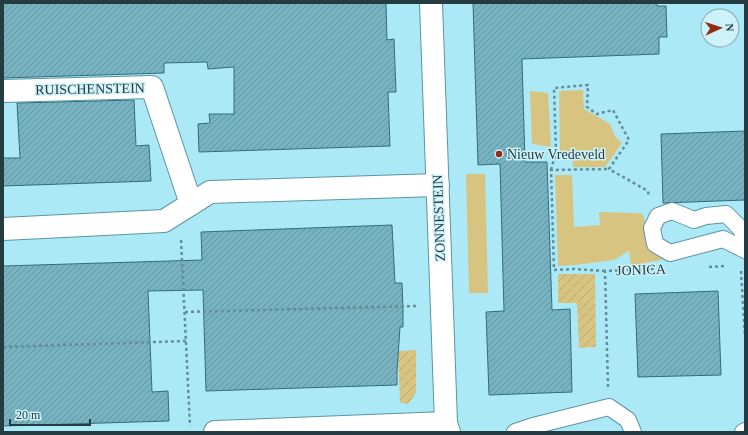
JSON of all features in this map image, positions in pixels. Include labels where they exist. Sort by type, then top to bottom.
[{"type":"street","name":"ZONNESTEIN","points":[[431,3],[447,427]]},
{"type":"street","name":"RUISCHENSTEIN","points":[[3,91],[152,87],[183,209]]},
{"type":"street","points":[[3,229],[164,221],[210,192],[438,185]]},
{"type":"street","points":[[215,432],[447,427]]},
{"type":"lane","points":[[658,216],[672,211],[694,220],[706,216],[726,214],[741,229],[745,240]]},
{"type":"lane","name":"JONICA","points":[[658,216],[652,228],[655,244],[670,253],[724,239],[745,250]]},
{"type":"lane","points":[[515,432],[609,407],[628,420],[633,432]]},
{"type":"path","points":[[604,271],[574,269],[554,270],[551,170],[556,152],[554,88],[588,85],[588,107],[597,114],[613,110],[629,140],[609,169]]},
{"type":"path","points":[[551,170],[609,169],[648,191],[651,210],[658,216]]},
{"type":"path","points":[[183,209],[181,233],[190,432]]},
{"type":"path","points":[[703,267],[733,266]]},
{"type":"path","points":[[741,266],[745,337]]},
{"type":"path","name":"JONICA","points":[[609,407],[604,271],[658,269]]},
{"type":"path","points":[[185,312],[442,305]]},
{"type":"path","points":[[3,347],[186,342]]},
{"type":"shaded area","points":[[583,90],[584,109],[610,124],[615,136],[622,143],[605,167],[573,167],[572,152],[560,153],[559,91]]},
{"type":"shaded area","points":[[530,91],[548,93],[551,147],[532,144]]},
{"type":"shaded area","points":[[466,174],[485,174],[488,293],[469,293]]},
{"type":"shaded area","points":[[555,175],[572,175],[574,227],[600,225],[599,212],[638,213],[643,215],[652,248],[670,258],[631,266],[629,251],[614,260],[558,266]]},
{"type":"shaded area","points":[[558,274],[595,274],[596,347],[579,348],[577,303],[558,303]]},
{"type":"shaded area","points":[[416,350],[416,393],[408,404],[400,403],[398,351]]},
{"type":"building","points":[[3,3],[386,3],[387,40],[394,39],[396,92],[388,92],[390,146],[199,152],[198,124],[210,123],[209,114],[234,114],[234,67],[208,69],[207,62],[164,63],[164,73],[3,78]]},
{"type":"building","name":"Nieuw Vredeveld","points":[[473,3],[657,3],[657,6],[666,6],[667,37],[659,37],[659,54],[522,59],[525,162],[547,162],[552,310],[570,309],[572,392],[489,395],[486,312],[504,311],[500,164],[478,165]]},
{"type":"building","points":[[134,100],[136,146],[149,145],[151,181],[3,186],[3,158],[20,158],[17,103]]},
{"type":"building","points":[[745,131],[745,200],[663,203],[661,134]]},
{"type":"building","points":[[392,225],[395,283],[402,283],[403,309],[403,327],[400,327],[397,385],[206,391],[203,290],[148,291],[152,392],[168,391],[169,421],[3,426],[3,266],[202,260],[201,232]]},
{"type":"building","points":[[718,291],[721,375],[638,377],[635,294]]},
{"type":"place","name":"Nieuw Vredeveld","points":[[499,154]]}]
